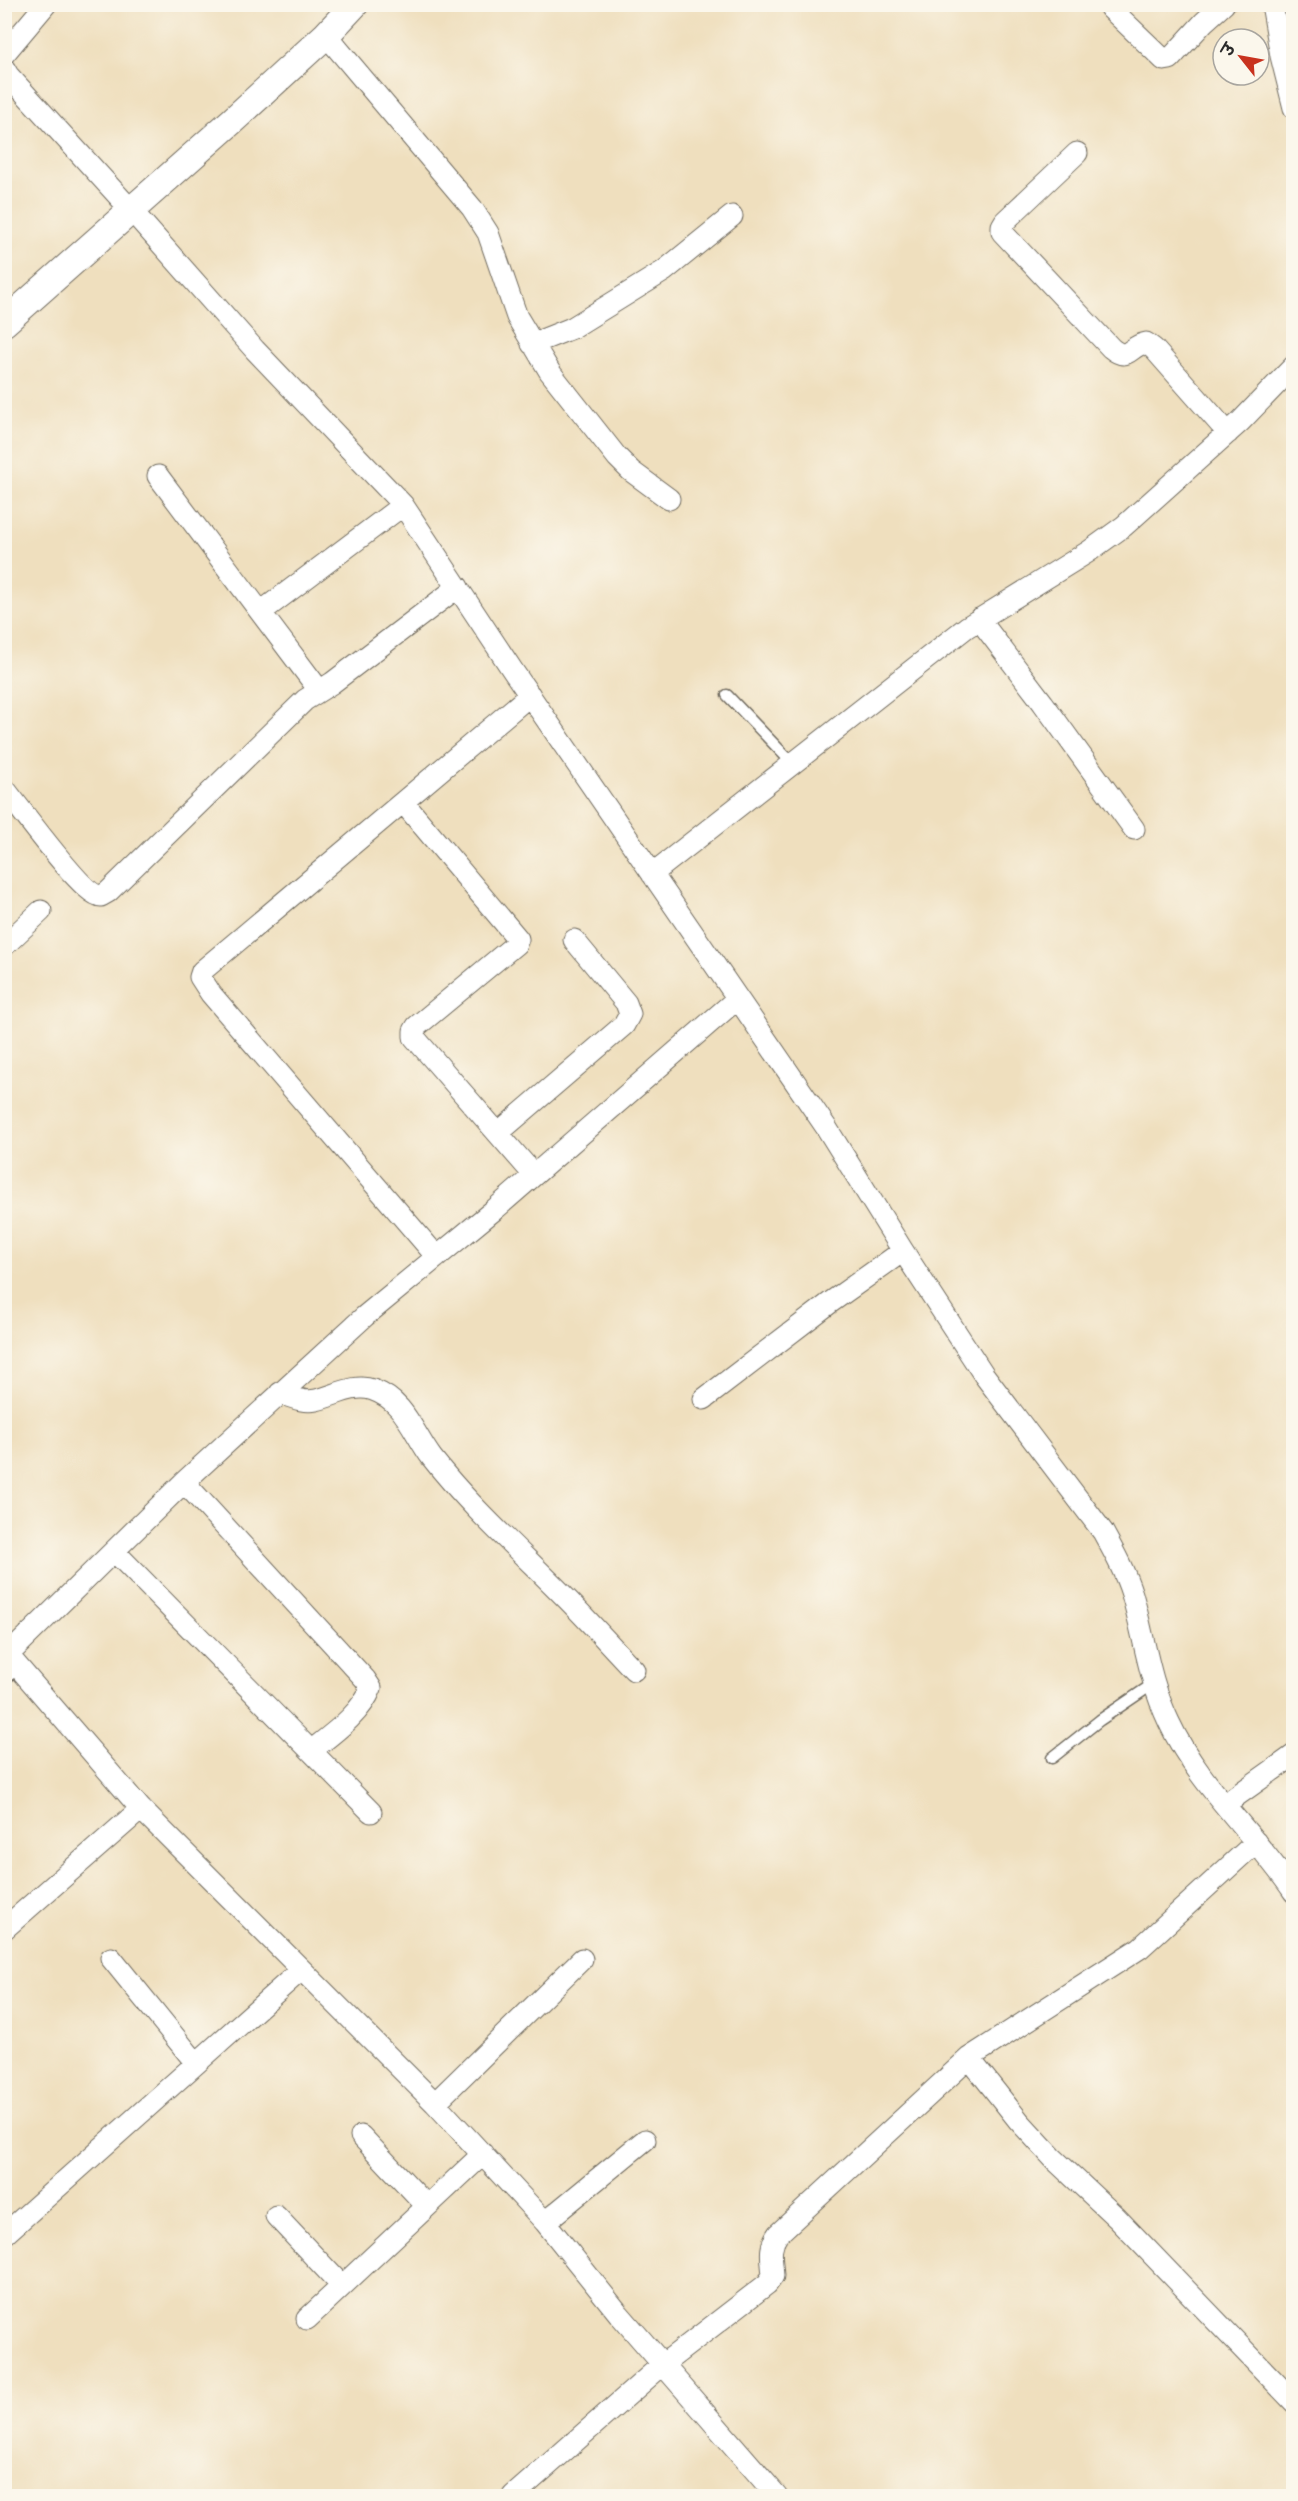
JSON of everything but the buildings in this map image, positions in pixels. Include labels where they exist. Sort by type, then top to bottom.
[{"type":"street","points":[[4,54],[46,4]]},
{"type":"street","points":[[4,323],[132,211],[326,35],[356,4]]},
{"type":"street","points":[[1110,8],[1164,60],[1170,59],[1224,4]]},
{"type":"street","points":[[1272,4],[1293,108]]},
{"type":"street","points":[[326,35],[472,208],[488,233],[509,297],[532,344],[550,372],[617,457],[631,471],[669,499]]},
{"type":"street","points":[[4,68],[255,350],[403,505],[530,695],[826,1127],[984,1375],[1103,1532],[1132,1594],[1153,1684],[1169,1724],[1186,1752],[1225,1804],[1293,1889]]},
{"type":"street","points":[[1077,153],[1005,221],[1002,232],[1111,348],[1119,355],[1125,355],[1146,343],[1154,349],[1228,433]]},
{"type":"street","points":[[532,344],[572,328],[664,271],[732,216]]},
{"type":"street","points":[[652,873],[979,620],[1088,552],[1124,526],[1228,433],[1293,366]]},
{"type":"street","points":[[158,476],[320,690]]},
{"type":"street","points":[[261,612],[403,505]]},
{"type":"street","points":[[4,788],[50,847],[90,892],[101,896],[108,892],[305,700],[332,683],[458,587]]},
{"type":"street","points":[[979,620],[1043,703],[1134,829]]},
{"type":"street","points":[[437,1257],[211,994],[200,976],[202,971],[530,695]]},
{"type":"street","points":[[403,802],[518,939],[516,944],[414,1031],[414,1037],[534,1175]]},
{"type":"street","points":[[4,946],[41,911]]},
{"type":"street","points":[[498,1134],[624,1025],[630,1014],[626,1003],[574,940]]},
{"type":"street","points":[[737,999],[534,1175],[365,1316],[280,1393],[114,1551],[9,1663],[141,1809],[300,1971],[435,2103],[483,2154],[545,2222],[662,2365],[777,2496]]},
{"type":"street","points":[[704,1399],[831,1302],[903,1251]]},
{"type":"street","points":[[280,1393],[302,1400],[315,1401],[357,1388],[371,1389],[386,1396],[400,1408],[427,1451],[456,1485],[634,1670]]},
{"type":"street","points":[[184,1482],[371,1688],[362,1704],[312,1750]]},
{"type":"street","points":[[114,1551],[371,1812]]},
{"type":"street","points":[[1225,1804],[1293,1755]]},
{"type":"street","points":[[4,1929],[141,1809]]},
{"type":"street","points":[[513,2496],[662,2365],[767,2284],[773,2276],[770,2252],[772,2242],[778,2234],[969,2058],[1140,1948],[1256,1842]]},
{"type":"street","points":[[111,1958],[196,2063]]},
{"type":"street","points":[[435,2103],[582,1959]]},
{"type":"street","points":[[4,2235],[300,1971]]},
{"type":"street","points":[[969,2058],[1019,2121],[1047,2151],[1117,2218],[1293,2402]]},
{"type":"street","points":[[361,2136],[427,2206]]},
{"type":"street","points":[[545,2222],[645,2140]]},
{"type":"street","points":[[307,2319],[483,2154]]},
{"type":"street","points":[[276,2216],[342,2286]]},
{"type":"lane","points":[[727,695],[794,765]]},
{"type":"lane","points":[[1052,1758],[1100,1720],[1153,1684]]}]
